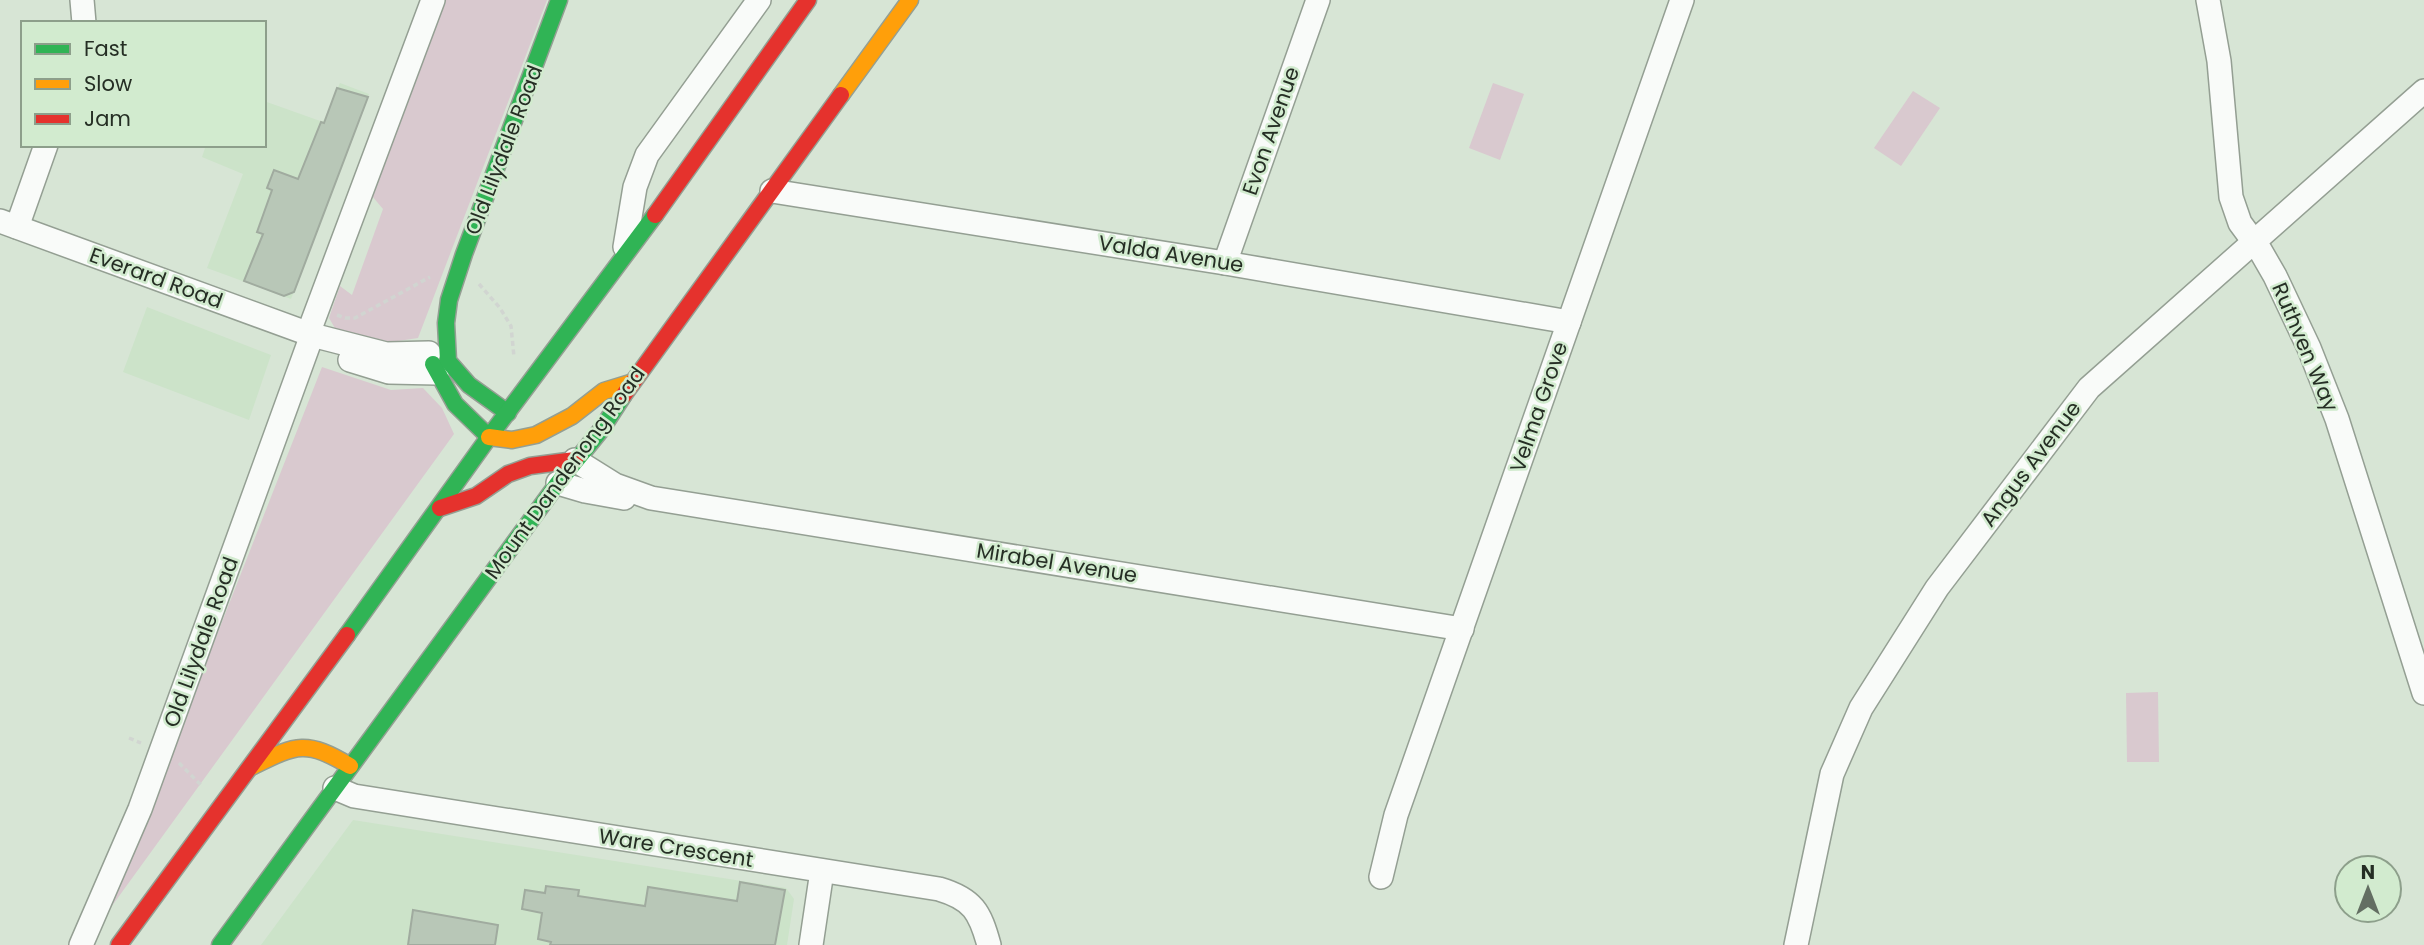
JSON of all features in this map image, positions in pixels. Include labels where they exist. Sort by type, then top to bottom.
[{"type":"main road","name":"Old Lilydale Road","points":[[558,483],[489,437],[463,414],[448,393],[438,362],[449,300],[559,0]]},
{"type":"main road","points":[[119,945],[440,508],[489,437],[623,260],[808,0]]},
{"type":"main road","name":"Mount Dandenong Road","points":[[220,945],[575,460],[601,430],[632,383],[910,0]]},
{"type":"main road","points":[[438,362],[536,435],[575,460]]},
{"type":"main road","points":[[489,437],[512,440],[536,435],[572,416],[604,391],[632,383]]},
{"type":"main road","points":[[440,508],[476,496],[509,474],[530,466],[575,460]]},
{"type":"main road","points":[[250,768],[293,747],[309,745],[325,750],[350,766]]},
{"type":"street","points":[[82,0],[84,21]]},
{"type":"street","name":"Old Lilydale Road","points":[[81,945],[140,809],[433,0]]},
{"type":"street","points":[[623,260],[635,187],[647,155],[759,0]]},
{"type":"street","name":"Evon Avenue","points":[[1224,263],[1318,0]]},
{"type":"street","name":"Velma Grove","points":[[1381,877],[1396,815],[1682,0]]},
{"type":"street","name":"Ruthven Way","points":[[2208,0],[2219,61],[2231,197],[2240,223],[2260,250],[2293,311],[2337,419],[2424,693]]},
{"type":"street","name":"Angus Avenue","points":[[1796,945],[1832,775],[1861,708],[1937,588],[2089,388],[2424,91]]},
{"type":"street","points":[[8,224],[45,147]]},
{"type":"street","name":"Valda Avenue","points":[[772,191],[1224,263],[1569,322]]},
{"type":"street","name":"Everard Road","points":[[8,224],[310,335],[326,348],[372,368],[397,372],[438,362]]},
{"type":"street","name":"Mirabel Avenue","points":[[575,460],[614,485],[651,498],[1462,629]]},
{"type":"street","name":"Mirabel Avenue","points":[[558,483],[608,496],[651,498]]},
{"type":"street","name":"Ware Crescent","points":[[335,788],[354,796],[939,889],[966,900],[976,911],[989,945]]},
{"type":"street","points":[[811,945],[822,872]]},
{"type":"shaded area","points":[[445,0],[547,0],[418,338],[391,342],[336,330],[329,318],[340,286],[352,295],[383,209],[372,196]]},
{"type":"shaded area","points":[[340,83],[369,94],[291,299],[207,268],[243,174],[202,157],[205,147],[266,147],[266,102],[323,122]]},
{"type":"shaded area","points":[[1493,83],[1524,94],[1500,160],[1469,148]]},
{"type":"shaded area","points":[[1913,91],[1940,108],[1901,166],[1874,148]]},
{"type":"shaded area","points":[[147,307],[271,355],[249,420],[123,372]]},
{"type":"shaded area","points":[[322,367],[391,390],[423,388],[442,408],[454,434],[109,910]]},
{"type":"shaded area","points":[[2158,692],[2159,762],[2127,762],[2126,693]]},
{"type":"shaded area","points":[[353,820],[786,888],[794,899],[787,945],[261,945]]},
{"type":"building","points":[[337,88],[368,97],[294,292],[284,296],[244,281],[263,234],[257,232],[272,190],[267,188],[274,170],[298,179]]},
{"type":"building","points":[[740,882],[785,890],[775,945],[550,945],[551,942],[538,939],[542,913],[522,909],[525,890],[545,893],[546,886],[579,890],[578,896],[645,906],[648,887],[737,901]]},
{"type":"building","points":[[413,910],[498,925],[495,945],[408,945]]},
{"type":"traffic: fast","points":[[508,413],[469,385],[448,361],[446,323],[449,300],[464,254],[559,0]]},
{"type":"traffic: fast","points":[[347,635],[489,437],[655,215]]},
{"type":"traffic: fast","points":[[433,364],[455,404],[489,437]]},
{"type":"traffic: fast","points":[[220,945],[558,483],[601,430],[623,396]]},
{"type":"traffic: slow","points":[[841,95],[910,0]]},
{"type":"traffic: slow","points":[[489,437],[512,440],[536,435],[572,416],[604,391],[630,383]]},
{"type":"traffic: slow","points":[[251,767],[300,748],[322,752],[350,766]]},
{"type":"traffic: jam","points":[[655,215],[808,0]]},
{"type":"traffic: jam","points":[[623,396],[841,95]]},
{"type":"traffic: jam","points":[[440,508],[476,496],[508,474],[530,466],[575,460]]},
{"type":"traffic: jam","points":[[119,945],[347,635]]}]
